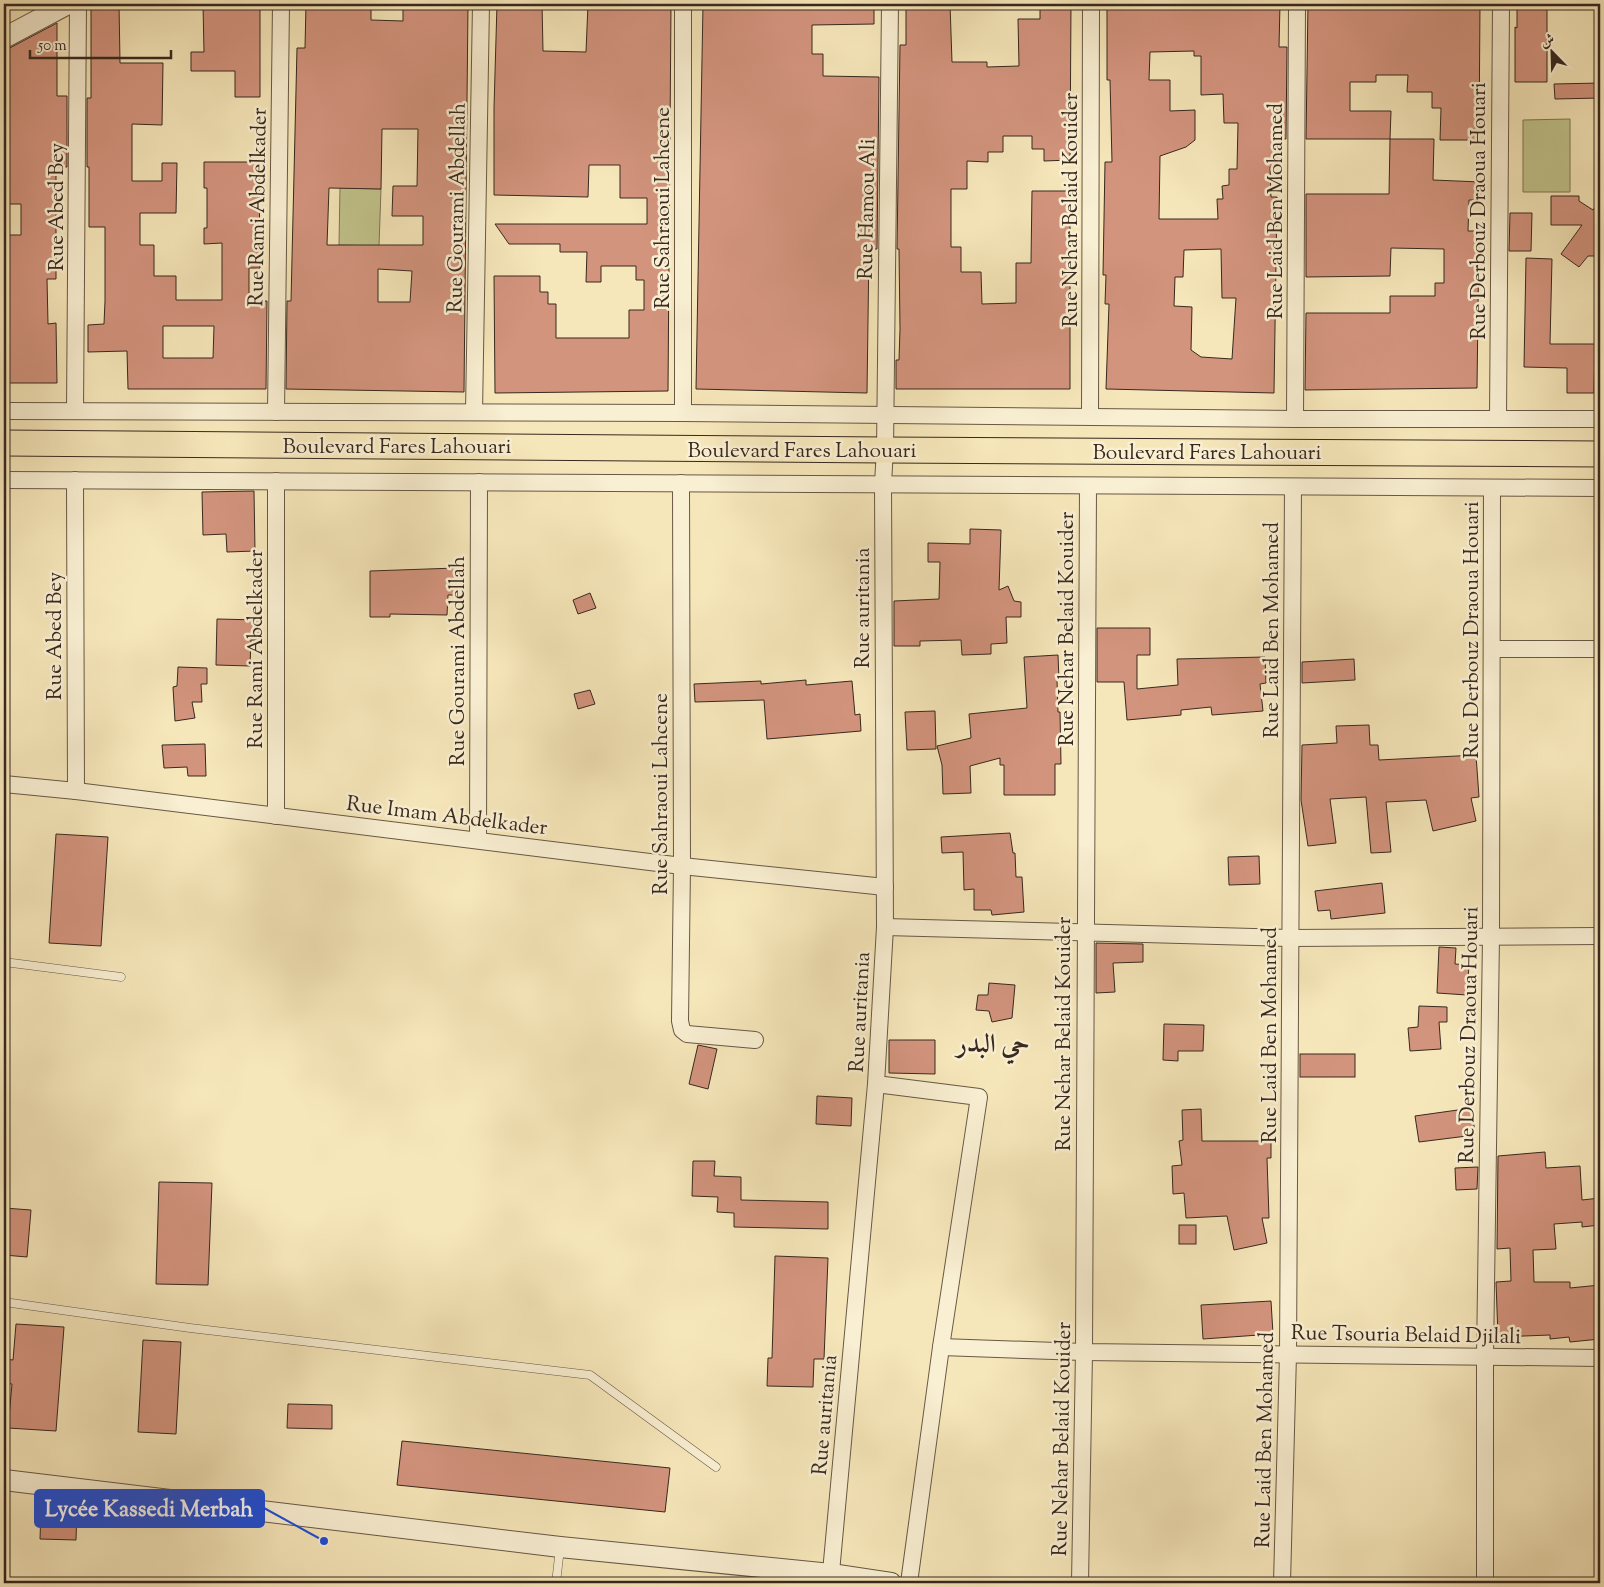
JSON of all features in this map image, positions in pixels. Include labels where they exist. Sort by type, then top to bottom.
[{"type":"main road","name":"Boulevard Fares Lahouari","points":[[4,443],[1600,454]]},
{"type":"street","points":[[4,38],[68,4]]},
{"type":"street","name":"Rue Abed Bey","points":[[75,411],[78,4]]},
{"type":"street","name":"Rue Rami Abdelkader","points":[[276,412],[281,4]]},
{"type":"street","name":"Rue Gourami Abdellah","points":[[474,412],[481,4]]},
{"type":"street","name":"Rue Sahraoui Lahcene","points":[[683,4],[683,413]]},
{"type":"street","name":"Rue Hamou Ali","points":[[885,450],[890,4]]},
{"type":"street","name":"Rue Nehar Belaid Kouider","points":[[1090,416],[1091,4]]},
{"type":"street","name":"Rue Laid Ben Mohamed","points":[[1295,419],[1297,4]]},
{"type":"street","name":"Rue Derbouz Draoua Houari","points":[[1498,419],[1501,4]]},
{"type":"street","points":[[4,410],[683,413],[1295,419],[1600,419]]},
{"type":"street","name":"Rue auritania","points":[[831,1579],[876,1084],[885,927],[883,483],[885,450]]},
{"type":"street","points":[[4,480],[1600,488]]},
{"type":"street","name":"Rue Abed Bey","points":[[76,480],[76,791]]},
{"type":"street","name":"Rue Rami Abdelkader","points":[[276,481],[276,816]]},
{"type":"street","name":"Rue Gourami Abdellah","points":[[478,840],[479,482]]},
{"type":"street","name":"Rue Sahraoui Lahcene","points":[[681,483],[682,866],[680,1021],[682,1030],[688,1034],[754,1040]]},
{"type":"street","name":"Rue Nehar Belaid Kouider","points":[[1080,1583],[1084,1352],[1088,486]]},
{"type":"street","name":"Rue Laid Ben Mohamed","points":[[1282,1583],[1288,1354],[1293,487]]},
{"type":"street","name":"Rue Derbouz Draoua Houari","points":[[1485,1583],[1491,937],[1492,488]]},
{"type":"street","points":[[1492,649],[1600,649]]},
{"type":"street","name":"Rue Imam Abdelkader","points":[[4,784],[76,791],[682,866],[884,887]]},
{"type":"street","points":[[885,927],[1290,938],[1600,936]]},
{"type":"street","points":[[876,1084],[979,1097],[941,1347],[909,1583]]},
{"type":"street","name":"Rue Tsouria Belaid Djilali","points":[[941,1347],[1084,1352],[1600,1358]]},
{"type":"street","points":[[4,1480],[831,1579],[891,1583]]},
{"type":"lane","points":[[4,962],[121,977]]},
{"type":"lane","points":[[4,1302],[199,1329],[590,1375],[716,1467]]},
{"type":"lane","points":[[556,1583],[560,1547]]},
{"type":"green space","points":[[1570,119],[1570,192],[1523,192],[1523,120]]},
{"type":"green space","points":[[340,188],[381,189],[379,246],[339,245]]},
{"type":"building","points":[[100,4],[119,4],[120,63],[163,63],[162,125],[132,124],[132,181],[162,181],[162,163],[177,163],[176,213],[140,213],[140,245],[154,245],[154,276],[176,276],[176,300],[222,300],[222,243],[204,244],[204,228],[207,228],[207,188],[204,188],[204,162],[259,162],[260,268],[249,268],[249,301],[267,301],[266,389],[128,389],[127,351],[88,352],[88,325],[104,324],[105,301],[105,227],[89,227],[87,98],[91,98],[91,8]],"holes":[[[163,326],[214,326],[213,358],[163,358]]]},
{"type":"building","points":[[203,4],[260,4],[260,97],[235,97],[235,71],[191,71],[191,52],[204,52]]},
{"type":"building","points":[[306,4],[371,5],[371,20],[403,21],[403,9],[415,9],[415,4],[468,4],[464,392],[286,389],[287,301],[291,301],[297,48],[305,48]],"holes":[[[382,129],[418,129],[417,186],[393,186],[392,216],[423,216],[423,245],[327,245],[329,188],[381,189]],[[378,269],[412,271],[410,302],[378,302]]]},
{"type":"building","points":[[497,4],[542,4],[543,51],[586,52],[588,4],[671,4],[668,391],[495,393],[494,276],[540,276],[540,292],[548,292],[548,304],[556,304],[556,338],[629,338],[629,310],[644,310],[644,280],[636,280],[636,266],[601,266],[601,282],[586,282],[587,252],[560,252],[560,244],[509,244],[495,224],[647,224],[647,198],[620,198],[620,165],[589,165],[588,197],[494,195]]},
{"type":"building","points":[[703,4],[874,4],[874,24],[812,25],[812,54],[823,54],[823,76],[879,77],[877,249],[869,249],[867,393],[696,389]]},
{"type":"building","points":[[906,4],[950,4],[952,62],[987,62],[987,67],[1019,66],[1018,19],[1040,19],[1040,4],[1071,4],[1070,160],[1044,161],[1044,149],[1032,149],[1032,136],[1003,136],[1003,152],[988,152],[988,162],[967,161],[967,189],[951,189],[951,247],[961,247],[961,272],[981,272],[982,304],[1016,303],[1016,263],[1031,263],[1032,191],[1070,191],[1070,389],[896,389],[896,360],[899,360],[900,329],[899,249],[897,249],[900,45],[906,45]]},
{"type":"building","points":[[1107,4],[1280,4],[1279,47],[1287,47],[1286,139],[1278,139],[1277,167],[1270,167],[1271,197],[1277,197],[1274,393],[1106,389],[1109,304],[1105,304],[1106,275],[1103,275],[1105,162],[1112,162],[1110,80],[1107,80]],"holes":[[[1194,51],[1194,56],[1201,56],[1201,95],[1223,94],[1224,123],[1238,123],[1237,169],[1229,169],[1229,185],[1222,186],[1223,199],[1217,199],[1218,219],[1159,219],[1160,156],[1186,147],[1195,140],[1195,110],[1170,111],[1170,80],[1149,80],[1150,52]],[[1221,249],[1222,298],[1236,298],[1232,359],[1201,357],[1191,350],[1192,307],[1174,306],[1175,277],[1183,277],[1184,250]]]},
{"type":"building","points":[[1308,4],[1480,4],[1479,140],[1440,140],[1441,108],[1432,108],[1432,92],[1407,92],[1408,75],[1376,75],[1376,82],[1350,82],[1350,111],[1391,111],[1390,139],[1306,139]]},
{"type":"building","points":[[1517,4],[1547,4],[1547,82],[1515,82]]},
{"type":"building","points":[[57,23],[57,96],[67,96],[67,167],[56,167],[56,279],[47,279],[48,324],[56,323],[57,383],[4,383],[4,235],[21,235],[21,204],[4,204],[4,51]]},
{"type":"building","points":[[1600,83],[1600,98],[1555,99],[1554,84]]},
{"type":"building","points":[[1390,139],[1434,139],[1433,180],[1481,182],[1480,200],[1469,200],[1468,231],[1479,231],[1477,388],[1305,390],[1306,313],[1390,313],[1390,296],[1435,296],[1435,283],[1444,283],[1444,249],[1391,248],[1390,276],[1306,277],[1306,194],[1389,194]]},
{"type":"building","points":[[1551,196],[1579,196],[1579,201],[1593,210],[1600,200],[1600,256],[1588,256],[1579,267],[1561,254],[1582,225],[1551,225]]},
{"type":"building","points":[[1510,213],[1532,213],[1531,251],[1509,251]]},
{"type":"building","points":[[1526,258],[1552,259],[1550,344],[1595,344],[1594,393],[1567,393],[1567,368],[1524,367]]},
{"type":"building","points":[[254,491],[255,551],[227,552],[226,534],[203,535],[202,492]]},
{"type":"building","points":[[970,529],[1001,530],[999,590],[1008,586],[1014,601],[1021,602],[1021,617],[1006,617],[1007,643],[991,644],[991,654],[962,655],[961,640],[920,641],[920,646],[894,646],[894,601],[939,599],[940,562],[928,562],[928,543],[970,544]]},
{"type":"building","points":[[456,568],[456,595],[448,595],[447,615],[390,614],[390,617],[370,617],[370,571]]},
{"type":"building","points":[[590,593],[596,608],[578,614],[573,600]]},
{"type":"building","points":[[217,619],[259,620],[259,640],[251,640],[250,666],[216,665]]},
{"type":"building","points":[[1097,628],[1150,628],[1150,655],[1137,655],[1137,689],[1178,685],[1177,659],[1265,657],[1266,683],[1260,684],[1263,711],[1212,715],[1211,707],[1181,710],[1181,715],[1127,720],[1124,682],[1097,682]]},
{"type":"building","points":[[1058,655],[1059,680],[1057,680],[1061,764],[1055,764],[1055,795],[1004,795],[1004,765],[1000,765],[1000,758],[970,766],[971,793],[943,794],[942,765],[937,746],[971,738],[969,714],[1027,708],[1024,657]]},
{"type":"building","points":[[1354,659],[1355,680],[1302,683],[1302,662]]},
{"type":"building","points":[[178,667],[207,668],[207,684],[201,684],[202,702],[192,702],[195,718],[175,721],[173,687],[177,686]]},
{"type":"building","points":[[806,680],[806,685],[852,681],[855,715],[860,714],[861,731],[767,739],[764,700],[695,702],[694,684],[761,681],[761,684]]},
{"type":"building","points":[[590,690],[595,704],[578,709],[574,694]]},
{"type":"building","points":[[935,711],[936,749],[907,750],[905,712]]},
{"type":"building","points":[[1369,725],[1370,745],[1378,745],[1379,760],[1476,755],[1479,797],[1471,798],[1476,821],[1433,831],[1426,800],[1386,802],[1391,852],[1371,853],[1366,797],[1330,799],[1336,843],[1308,846],[1301,800],[1302,745],[1337,743],[1336,726]]},
{"type":"building","points":[[205,744],[206,776],[188,776],[187,767],[164,768],[162,745]]},
{"type":"building","points":[[1010,833],[1013,853],[1015,853],[1016,877],[1022,877],[1024,912],[992,915],[991,910],[974,910],[974,889],[964,890],[963,852],[942,853],[941,837]]},
{"type":"building","points":[[56,834],[108,837],[101,946],[49,943]]},
{"type":"building","points":[[1259,856],[1260,884],[1229,885],[1228,857]]},
{"type":"building","points":[[1382,883],[1385,913],[1331,919],[1330,910],[1318,911],[1315,891]]},
{"type":"building","points":[[1096,943],[1143,944],[1143,962],[1113,963],[1115,992],[1096,993]]},
{"type":"building","points":[[1439,947],[1456,948],[1455,964],[1469,965],[1467,995],[1437,993]]},
{"type":"building","points":[[989,983],[1015,985],[1012,1018],[992,1022],[989,1011],[976,1010],[978,995],[988,995]]},
{"type":"building","points":[[1419,1006],[1447,1007],[1447,1022],[1439,1022],[1441,1049],[1410,1051],[1408,1028],[1418,1027]]},
{"type":"building","points":[[1164,1024],[1204,1025],[1203,1051],[1178,1051],[1178,1061],[1163,1060]]},
{"type":"building","points":[[889,1040],[935,1040],[935,1074],[889,1073]]},
{"type":"building","points":[[698,1045],[717,1049],[708,1089],[689,1084]]},
{"type":"building","points":[[1300,1054],[1355,1054],[1355,1077],[1300,1077]]},
{"type":"building","points":[[817,1096],[852,1098],[851,1126],[816,1124]]},
{"type":"building","points":[[1472,1108],[1475,1135],[1419,1142],[1415,1116]]},
{"type":"building","points":[[1201,1109],[1202,1141],[1271,1141],[1271,1158],[1267,1158],[1269,1218],[1262,1218],[1267,1243],[1234,1250],[1227,1216],[1186,1218],[1184,1193],[1173,1194],[1172,1166],[1182,1165],[1179,1141],[1183,1140],[1182,1110]]},
{"type":"building","points":[[1545,1152],[1546,1168],[1580,1166],[1582,1200],[1600,1198],[1600,1225],[1582,1227],[1582,1222],[1554,1224],[1556,1249],[1533,1250],[1534,1282],[1570,1282],[1570,1288],[1600,1285],[1600,1339],[1570,1342],[1569,1337],[1550,1339],[1550,1335],[1498,1337],[1496,1282],[1511,1281],[1510,1248],[1497,1249],[1498,1156]]},
{"type":"building","points":[[693,1161],[715,1161],[714,1176],[741,1177],[741,1200],[828,1202],[828,1229],[734,1227],[734,1213],[717,1212],[718,1197],[692,1196]]},
{"type":"building","points":[[1478,1167],[1477,1189],[1456,1190],[1455,1168]]},
{"type":"building","points":[[159,1182],[212,1183],[208,1285],[156,1284]]},
{"type":"building","points":[[4,1208],[31,1210],[27,1257],[4,1255]]},
{"type":"building","points":[[1179,1225],[1196,1225],[1196,1244],[1179,1244]]},
{"type":"building","points":[[775,1256],[828,1258],[824,1359],[814,1359],[813,1387],[767,1386],[768,1358],[772,1358]]},
{"type":"building","points":[[1271,1301],[1273,1334],[1203,1339],[1201,1305]]},
{"type":"building","points":[[16,1324],[64,1327],[56,1431],[8,1428],[12,1384],[4,1383],[4,1359],[13,1360]]},
{"type":"building","points":[[143,1340],[181,1342],[176,1434],[138,1432]]},
{"type":"building","points":[[288,1404],[332,1405],[332,1429],[287,1428]]},
{"type":"building","points":[[402,1441],[670,1468],[665,1512],[397,1485]]},
{"type":"building","points":[[41,1509],[77,1510],[76,1540],[40,1539]]},
{"type":"place","name":"Lycée Kassedi Merbah","points":[[324,1541]]},
{"type":"district","name":"حي البدر","points":[[993,1043]]}]
